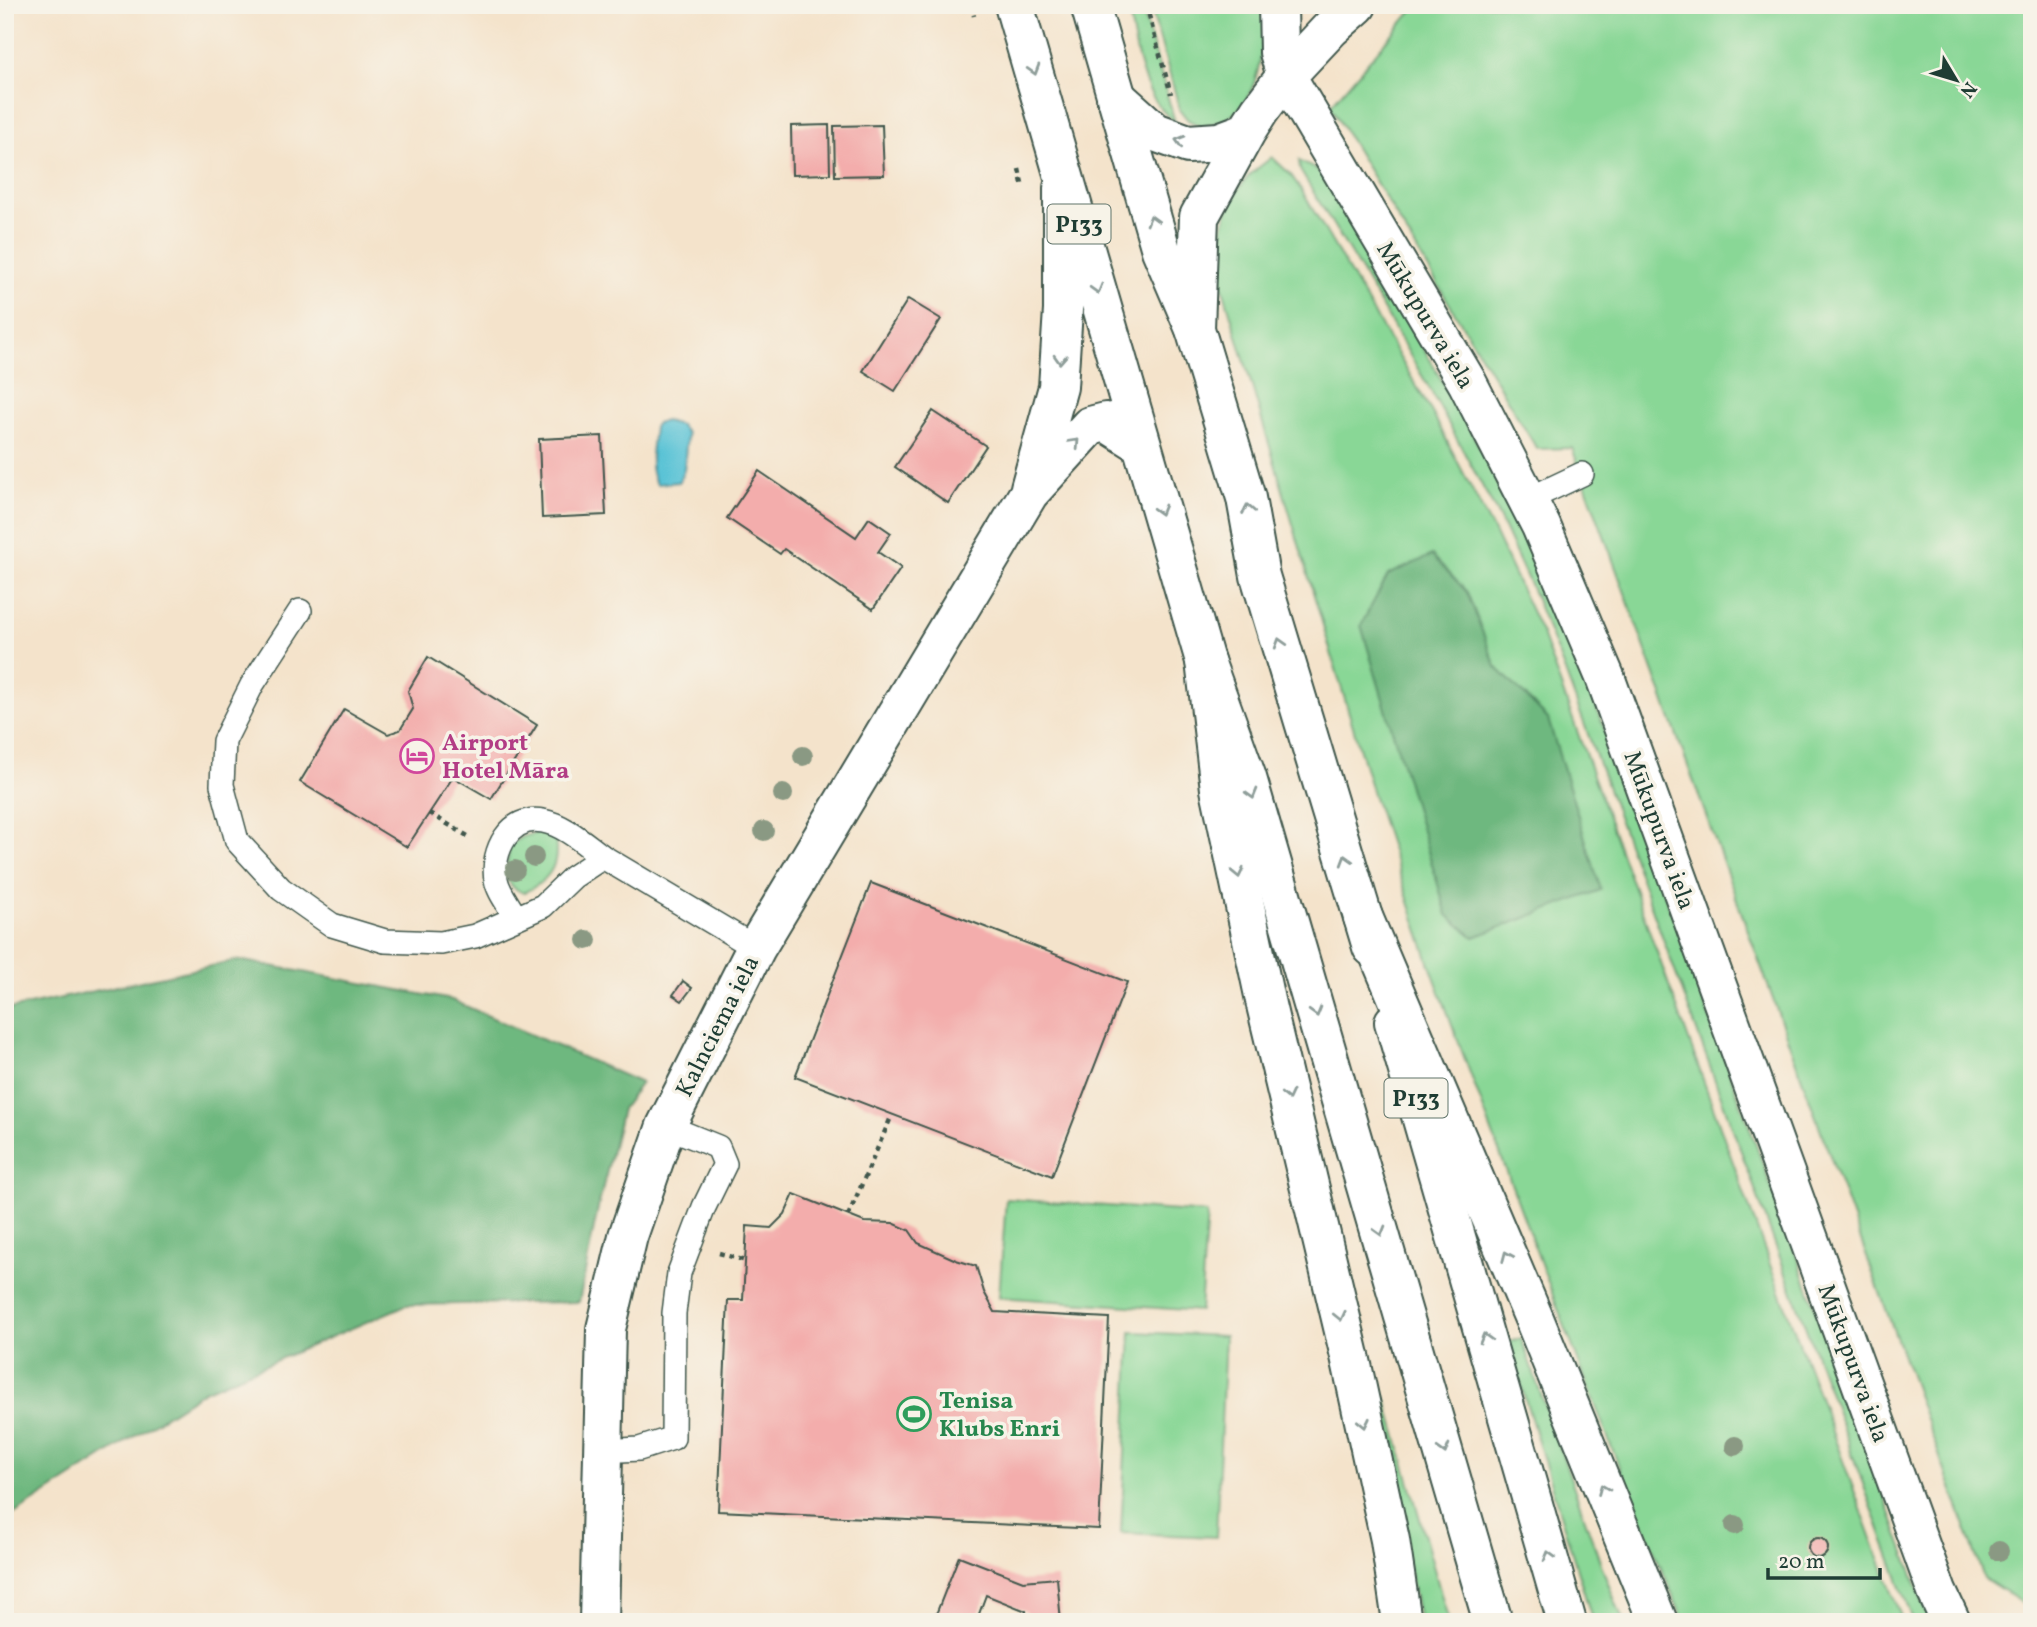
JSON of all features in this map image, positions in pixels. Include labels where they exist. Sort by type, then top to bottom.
[{"type":"main road","name":"P133","points":[[1014,5],[1205,661],[1247,778],[1493,1622]]},
{"type":"main road","name":"P133","points":[[1090,5],[1161,250],[1195,329],[1246,498],[1260,576],[1363,917],[1567,1622]]},
{"type":"main road","name":"Mūkupurva iela","points":[[1278,5],[1279,52],[1286,76],[1467,382],[1527,500],[1605,677],[1932,1578],[1946,1616],[1951,1622]]},
{"type":"main road","points":[[1195,329],[1199,217],[1246,132],[1286,76],[1331,28],[1357,5]]},
{"type":"main road","points":[[1116,97],[1154,132],[1188,144],[1219,142],[1246,132]]},
{"type":"main road","name":"Kalnciema iela","points":[[1028,493],[1058,387],[1063,310],[1063,168]]},
{"type":"main road","name":"Kalnciema iela","points":[[599,1622],[606,1329],[628,1236],[666,1126],[756,948],[1028,493],[1090,426],[1106,422],[1141,444]]},
{"type":"main road","points":[[1205,661],[1220,789],[1266,1005],[1390,1540],[1402,1622]]},
{"type":"main road","points":[[1363,917],[1535,1321],[1658,1622]]},
{"type":"lane","points":[[1527,500],[1582,474]]},
{"type":"lane","points":[[300,611],[252,685],[224,741],[222,785],[237,841],[281,889],[332,925],[385,941],[441,943],[475,936],[543,906],[573,877],[603,857]]},
{"type":"lane","points":[[516,918],[496,883],[494,865],[500,842],[517,825],[540,820],[559,825],[603,857],[756,948]]},
{"type":"lane","points":[[603,1451],[639,1449],[673,1438],[674,1313],[678,1273],[704,1207],[725,1164],[718,1147],[666,1126]]},
{"type":"path","points":[[971,5],[975,18]]},
{"type":"path","points":[[1146,5],[1188,144]]},
{"type":"path","points":[[1016,157],[1024,194]]},
{"type":"path","points":[[429,813],[475,840]]},
{"type":"path","points":[[848,1216],[892,1115]]},
{"type":"green space","points":[[1128,5],[1141,5],[1175,122],[1154,99],[1147,84],[1137,53]]},
{"type":"green space","points":[[1150,5],[1266,5],[1262,51],[1254,83],[1248,97],[1228,118],[1202,127],[1188,120],[1180,110]]},
{"type":"green space","points":[[1417,5],[2032,5],[2032,1609],[1984,1578],[1572,448],[1537,449],[1330,106]]},
{"type":"green space","points":[[1272,157],[1291,175],[1302,191],[1434,416],[1495,534],[1542,634],[1773,1273],[1903,1622],[1685,1622],[1679,1610],[1620,1469],[1550,1288],[1431,968],[1373,794],[1219,275],[1221,236],[1227,211],[1247,178]],"holes":[[[1466,592],[1496,667],[1548,719],[1447,915]]]},
{"type":"green space","points":[[1299,161],[1319,171],[1329,183],[1478,444],[1578,657],[1930,1622],[1913,1620],[1563,666],[1531,587],[1499,517],[1432,393],[1300,170]]},
{"type":"green space","points":[[1432,555],[1467,592],[1496,667],[1548,719],[1601,890],[1474,937],[1447,915],[1361,625],[1388,575]]},
{"type":"green space","points":[[539,832],[555,840],[553,866],[545,879],[523,893],[514,888],[505,877],[510,845],[522,837]]},
{"type":"green space","points":[[239,960],[452,1000],[641,1083],[622,1109],[579,1302],[406,1305],[204,1391],[5,1520],[5,1010]]},
{"type":"green space","points":[[1006,1199],[1207,1213],[1200,1311],[999,1297]]},
{"type":"green space","points":[[1131,1332],[1225,1336],[1216,1537],[1121,1533]]},
{"type":"green space","points":[[1521,1338],[1624,1622],[1593,1622],[1510,1349],[1509,1342]]},
{"type":"green space","points":[[1385,1395],[1449,1622],[1420,1622],[1374,1396]]},
{"type":"water","points":[[665,421],[680,425],[687,434],[684,470],[679,482],[657,484],[651,464],[654,427]]},
{"type":"building","points":[[829,125],[830,174],[792,175],[791,126]]},
{"type":"building","points":[[882,125],[884,175],[835,176],[834,126]]},
{"type":"building","points":[[908,299],[941,319],[895,391],[863,371]]},
{"type":"building","points":[[933,411],[986,446],[948,503],[895,467]]},
{"type":"building","points":[[602,436],[606,515],[542,518],[539,439]]},
{"type":"building","points":[[759,471],[856,537],[869,518],[891,533],[878,552],[901,568],[873,609],[784,549],[780,554],[727,518]]},
{"type":"building","name":"Airport Hotel Māra","points":[[428,657],[537,725],[491,799],[453,777],[407,847],[300,782],[344,709],[388,734],[400,730],[413,709],[408,691]]},
{"type":"building","points":[[871,883],[1127,982],[1052,1176],[795,1077]]},
{"type":"building","points":[[683,981],[692,988],[682,1001],[673,995]]},
{"type":"building","name":"Tenisa Klubs Enri","points":[[794,1194],[864,1222],[893,1223],[909,1230],[918,1243],[976,1266],[984,1292],[995,1312],[1109,1318],[1099,1529],[718,1511],[728,1300],[743,1300],[747,1226],[771,1228],[785,1214]]},
{"type":"building","points":[[1818,1538],[1825,1541],[1828,1548],[1825,1555],[1818,1558],[1811,1555],[1808,1548],[1811,1541]]},
{"type":"building","points":[[959,1556],[1023,1581],[1057,1578],[1061,1622],[1027,1622],[1026,1611],[986,1595],[976,1622],[947,1622],[935,1617]]},
{"type":"place","name":"Airport Hotel Māra","points":[[417,756]]},
{"type":"place","name":"Tenisa Klubs Enri","points":[[914,1414]]}]
